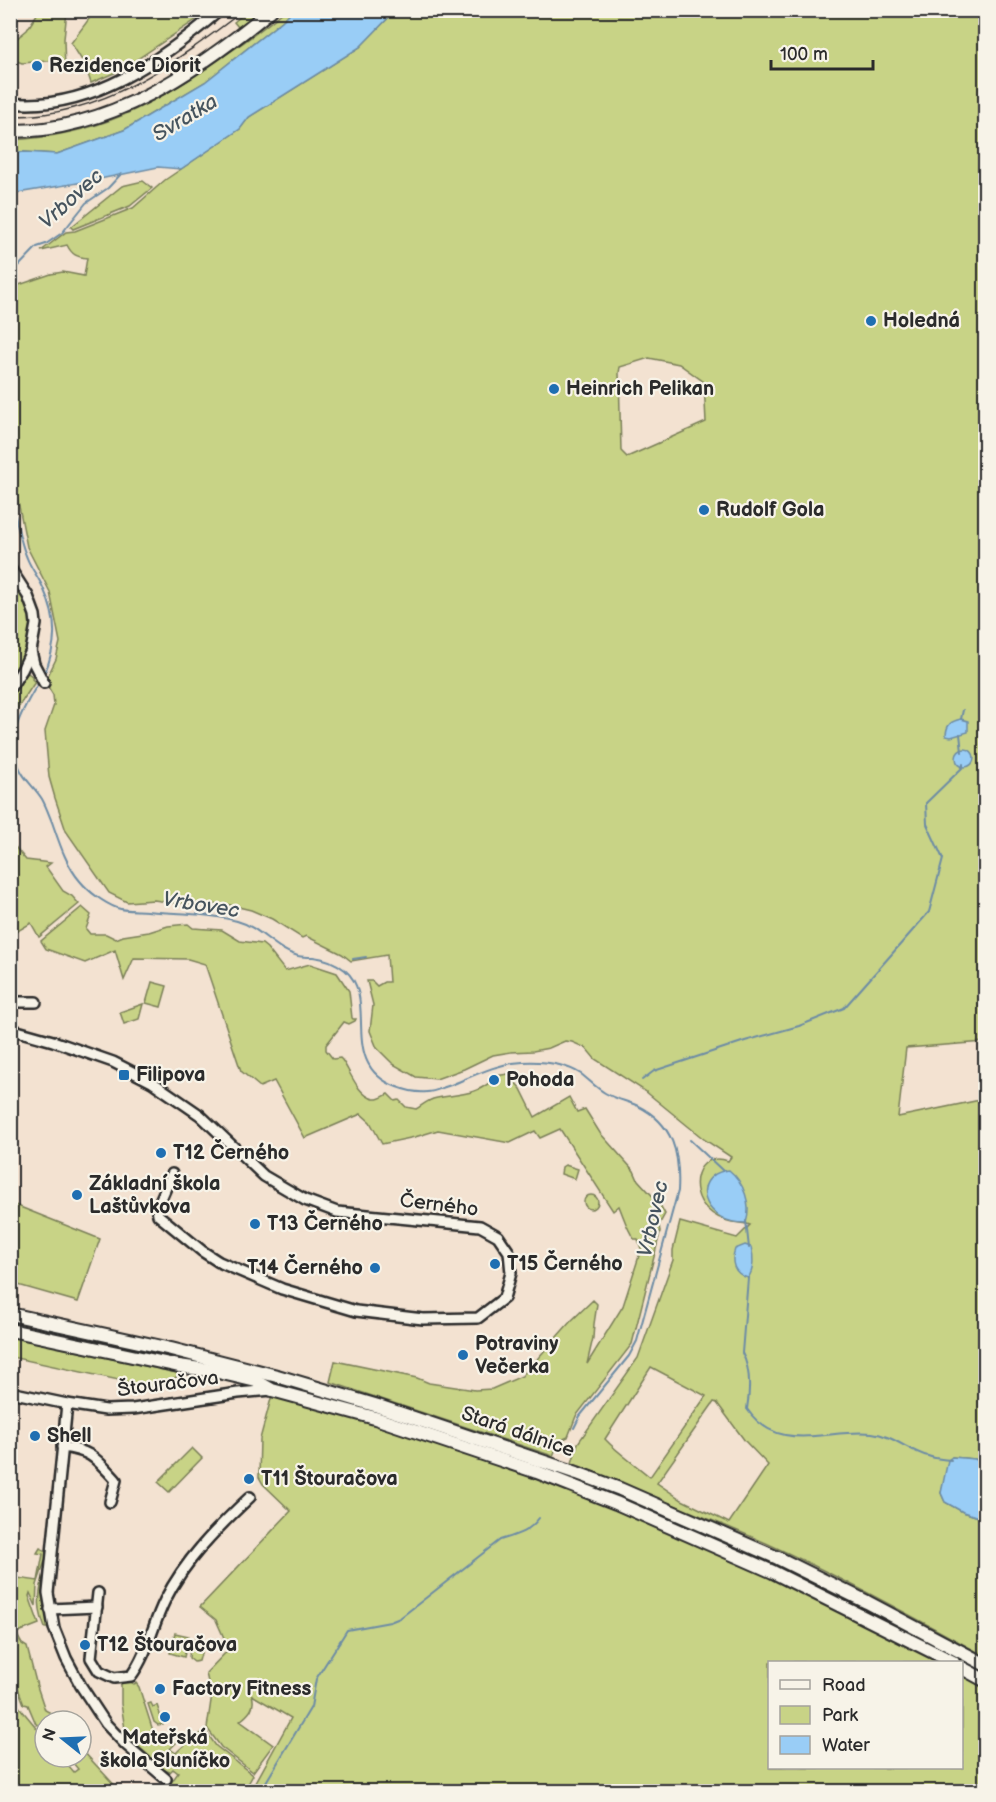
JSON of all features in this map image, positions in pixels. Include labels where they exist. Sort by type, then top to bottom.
[{"type":"main road","points":[[10,131],[58,126],[95,117],[130,104],[179,77],[272,10]]},
{"type":"main road","name":"Stará dálnice","points":[[10,1314],[171,1349],[277,1376],[411,1417],[620,1488],[778,1558],[986,1665]]},
{"type":"main road","name":"Stará dálnice","points":[[10,1330],[256,1381],[272,1390],[375,1418],[572,1485],[773,1572],[950,1661]]},
{"type":"main road","points":[[963,1669],[986,1681]]},
{"type":"street","points":[[10,103],[59,101],[103,87],[136,72],[220,10]]},
{"type":"street","points":[[10,568],[28,596],[36,624],[31,651],[10,688]]},
{"type":"street","points":[[31,651],[41,679]]},
{"type":"street","points":[[10,1002],[36,1002]]},
{"type":"street","name":"Černého","points":[[10,1029],[113,1062],[152,1082],[200,1115],[264,1176],[305,1200],[338,1212],[480,1226],[498,1236],[509,1252],[511,1273],[504,1298],[478,1318],[423,1319],[356,1311],[289,1292],[219,1262],[158,1215],[157,1208],[172,1174]]},
{"type":"street","points":[[238,1393],[256,1381],[277,1376]]},
{"type":"street","name":"Štouračova","points":[[10,1392],[106,1410],[133,1409],[272,1390]]},
{"type":"street","points":[[67,1404],[48,1593],[54,1628],[81,1686],[106,1724],[125,1744],[166,1779]]},
{"type":"street","points":[[62,1447],[80,1449],[94,1456],[116,1480],[110,1502]]},
{"type":"street","points":[[98,1593],[91,1658],[99,1671],[114,1678],[131,1676],[142,1659],[165,1600],[191,1558],[218,1526],[250,1497]]},
{"type":"street","points":[[50,1609],[97,1607]]},
{"type":"green space","points":[[92,10],[209,11],[121,70],[91,83],[85,65],[71,43],[89,19]]},
{"type":"green space","points":[[39,11],[67,11],[64,39],[65,71],[62,72],[60,60],[22,63],[11,59],[11,43],[27,30]]},
{"type":"green space","points":[[247,11],[260,11],[238,27],[234,22]]},
{"type":"green space","points":[[284,11],[292,11],[205,82],[124,130],[57,154],[24,152],[11,154],[10,140],[70,132],[97,125],[147,104],[196,75]]},
{"type":"green space","points":[[395,11],[985,11],[985,1042],[906,1048],[898,1117],[985,1099],[985,1465],[975,1459],[952,1457],[941,1493],[945,1502],[963,1512],[985,1519],[985,1656],[794,1556],[572,1463],[578,1443],[638,1358],[673,1260],[673,1250],[680,1222],[737,1238],[750,1225],[715,1216],[701,1201],[697,1192],[696,1183],[702,1166],[708,1161],[717,1159],[728,1161],[731,1157],[705,1140],[645,1091],[595,1059],[586,1048],[572,1042],[565,1041],[549,1048],[533,1051],[493,1055],[436,1079],[416,1077],[393,1064],[377,1048],[370,1031],[373,1005],[367,981],[372,981],[377,986],[389,982],[387,955],[351,961],[306,936],[302,938],[272,919],[251,910],[230,905],[154,900],[127,902],[109,893],[66,831],[49,777],[45,731],[54,705],[53,695],[45,682],[56,659],[60,642],[50,592],[27,547],[11,465],[10,288],[63,272],[84,276],[87,258],[75,255],[67,245],[41,251],[66,232],[75,231],[133,208],[165,180],[240,129],[249,117],[360,47]],"holes":[[[649,358],[679,364],[704,382],[706,422],[627,457],[621,451],[620,367]],[[651,1367],[706,1396],[650,1477],[605,1439]],[[714,1402],[745,1441],[768,1465],[729,1523],[682,1500],[657,1483]]]},
{"type":"green space","points":[[143,181],[152,188],[130,206],[73,229],[71,227],[122,186]]},
{"type":"green space","points":[[11,573],[31,615],[32,634],[28,649],[11,681]]},
{"type":"green space","points":[[24,670],[33,677],[35,682],[11,718],[10,693]]},
{"type":"green space","points":[[11,842],[26,860],[51,863],[46,867],[63,891],[79,904],[39,937],[31,923],[11,935]]},
{"type":"green space","points":[[82,907],[91,915],[86,929],[90,934],[106,934],[116,939],[168,926],[188,924],[193,928],[222,930],[240,941],[262,944],[285,971],[310,964],[337,973],[349,991],[352,1018],[356,1019],[349,1024],[344,1022],[326,1045],[326,1050],[333,1059],[342,1060],[359,1088],[368,1097],[378,1099],[388,1094],[406,1107],[416,1109],[433,1099],[475,1091],[489,1083],[495,1076],[508,1074],[521,1089],[535,1117],[569,1097],[577,1112],[585,1109],[600,1133],[634,1171],[638,1180],[659,1203],[665,1214],[659,1225],[660,1232],[632,1344],[576,1416],[568,1437],[559,1441],[553,1456],[330,1382],[335,1361],[417,1378],[429,1383],[475,1390],[492,1389],[522,1376],[593,1300],[597,1304],[587,1364],[623,1306],[642,1252],[638,1239],[634,1239],[627,1227],[619,1206],[613,1211],[560,1129],[540,1138],[535,1131],[510,1143],[438,1130],[382,1144],[370,1122],[361,1114],[305,1138],[274,1081],[260,1087],[241,1071],[205,964],[188,959],[134,958],[124,980],[115,950],[85,963],[46,949],[41,941]]},
{"type":"green space","points":[[152,982],[167,986],[161,1007],[146,1003]]},
{"type":"green space","points":[[143,1004],[139,1019],[124,1024],[120,1012]]},
{"type":"green space","points":[[565,1165],[578,1169],[575,1179],[561,1174],[562,1167]]},
{"type":"green space","points":[[591,1195],[596,1197],[598,1202],[596,1207],[591,1209],[586,1207],[584,1202],[586,1197]]},
{"type":"green space","points":[[10,1203],[100,1239],[78,1302],[11,1283]]},
{"type":"green space","points":[[11,1337],[182,1374],[156,1388],[11,1357]]},
{"type":"green space","points":[[277,1381],[560,1471],[677,1518],[675,1521],[590,1487],[331,1400],[276,1384]]},
{"type":"green space","points":[[272,1395],[373,1423],[570,1490],[771,1576],[940,1661],[768,1661],[768,1769],[963,1769],[963,1674],[985,1687],[985,1791],[251,1791],[291,1718],[252,1695],[251,1710],[240,1721],[273,1745],[253,1772],[221,1747],[207,1728],[213,1687],[209,1687],[206,1673],[229,1649],[216,1620],[200,1607],[291,1511],[263,1484],[259,1477],[260,1439]]},
{"type":"green space","points":[[192,1448],[202,1458],[169,1492],[158,1482]]},
{"type":"green space","points":[[689,1524],[802,1576],[949,1651],[985,1671],[985,1675],[963,1661],[810,1583],[688,1527]]},
{"type":"green space","points":[[40,1548],[48,1552],[37,1585],[36,1606],[30,1593],[29,1596],[39,1624],[16,1633],[22,1644],[27,1647],[45,1709],[33,1709],[33,1717],[28,1705],[24,1704],[16,1683],[10,1681],[11,1577],[38,1581],[43,1554],[37,1553]]},
{"type":"green space","points":[[49,1557],[50,1628],[45,1628],[39,1601],[41,1584]]},
{"type":"green space","points":[[175,1633],[189,1636],[184,1657],[170,1653]]},
{"type":"green space","points":[[195,1639],[201,1640],[203,1646],[199,1661],[194,1662],[189,1658],[190,1646]]},
{"type":"green space","points":[[121,1682],[136,1683],[139,1687],[154,1734],[158,1739],[176,1743],[170,1749],[176,1753],[205,1730],[216,1746],[253,1775],[244,1791],[165,1791],[178,1773],[173,1769],[170,1772],[158,1768],[159,1765],[126,1735],[121,1704]]},
{"type":"green space","points":[[11,1697],[33,1724],[33,1769],[71,1769],[74,1772],[78,1769],[93,1769],[93,1762],[120,1791],[11,1791]]},
{"type":"green space","points":[[151,1703],[153,1707],[157,1705],[163,1724],[158,1725],[154,1722],[148,1704]]},
{"type":"water","name":"Svratka","points":[[292,11],[395,11],[360,47],[249,117],[240,129],[181,169],[158,167],[11,194],[11,154],[24,152],[57,154],[124,130],[205,82]]},
{"type":"water","points":[[961,719],[968,721],[968,732],[951,737],[946,736],[950,724]]},
{"type":"water","points":[[961,749],[969,749],[974,754],[972,765],[961,767],[956,762],[956,754]]},
{"type":"water","points":[[729,1170],[743,1187],[748,1209],[746,1223],[726,1220],[712,1210],[707,1203],[705,1188],[707,1182],[719,1172]]},
{"type":"water","points":[[745,1245],[751,1247],[753,1255],[748,1278],[736,1271],[733,1263],[735,1249]]},
{"type":"water","points":[[952,1457],[975,1459],[985,1465],[985,1519],[963,1512],[945,1502],[941,1493],[948,1460]]},
{"type":"waterway","name":"Vrbovec","points":[[10,277],[37,247],[62,233],[86,203],[108,188],[121,174]]},
{"type":"waterway","name":"Vrbovec","points":[[10,490],[24,550],[49,601],[54,622],[53,643],[44,675]]},
{"type":"waterway","name":"Vrbovec","points":[[39,682],[17,725],[14,747],[16,759],[23,775],[40,795],[63,853],[75,875],[97,897],[124,910],[203,915],[237,921],[253,928],[290,953],[321,958],[341,967],[355,983],[361,1014],[363,1048],[368,1063],[379,1077],[397,1087],[416,1092],[430,1092],[504,1065],[545,1062],[574,1070],[605,1093],[638,1106],[650,1113],[667,1131],[676,1153],[678,1191],[637,1341],[629,1356],[580,1416],[574,1428]]},
{"type":"waterway","points":[[961,719],[963,710]]},
{"type":"waterway","points":[[960,734],[962,752]]},
{"type":"waterway","points":[[642,1080],[654,1071],[799,1026],[844,1008],[929,912],[943,859],[927,824],[926,803],[963,767],[963,764]]},
{"type":"waterway","points":[[353,959],[366,957]]},
{"type":"waterway","points":[[690,1140],[723,1171]]},
{"type":"waterway","points":[[746,1221],[749,1248]]},
{"type":"waterway","points":[[748,1278],[742,1353],[749,1380],[747,1409],[759,1423],[773,1431],[789,1435],[855,1432],[879,1434],[921,1454],[951,1460]]},
{"type":"waterway","name":"Vrbovec","points":[[260,1792],[311,1707],[316,1679],[347,1630],[400,1618],[500,1540],[526,1530],[539,1518]]},
{"type":"tram line","points":[[10,116],[43,114],[75,108],[135,84],[191,49],[244,10]]},
{"type":"place","name":"Rezidence Diorit","points":[[37,66]]},
{"type":"place","name":"Holedná","points":[[871,321]]},
{"type":"place","name":"Heinrich Pelikan","points":[[554,389]]},
{"type":"place","name":"Rudolf Gola","points":[[704,510]]},
{"type":"place","name":"Filipova","points":[[124,1075]]},
{"type":"place","name":"Pohoda","points":[[494,1080]]},
{"type":"place","name":"T12 Černého","points":[[161,1153]]},
{"type":"place","name":"Základní škola Laštůvkova","points":[[77,1195]]},
{"type":"place","name":"T13 Černého","points":[[255,1224]]},
{"type":"place","name":"T15 Černého","points":[[495,1264]]},
{"type":"place","name":"T14 Černého","points":[[375,1268]]},
{"type":"place","name":"Potraviny Večerka","points":[[463,1355]]},
{"type":"place","name":"Shell","points":[[35,1436]]},
{"type":"place","name":"T11 Štouračova","points":[[249,1479]]},
{"type":"place","name":"T12 Štouračova","points":[[85,1645]]},
{"type":"place","name":"Factory Fitness","points":[[160,1689]]},
{"type":"place","name":"Mateřská škola Sluníčko","points":[[165,1717]]}]
